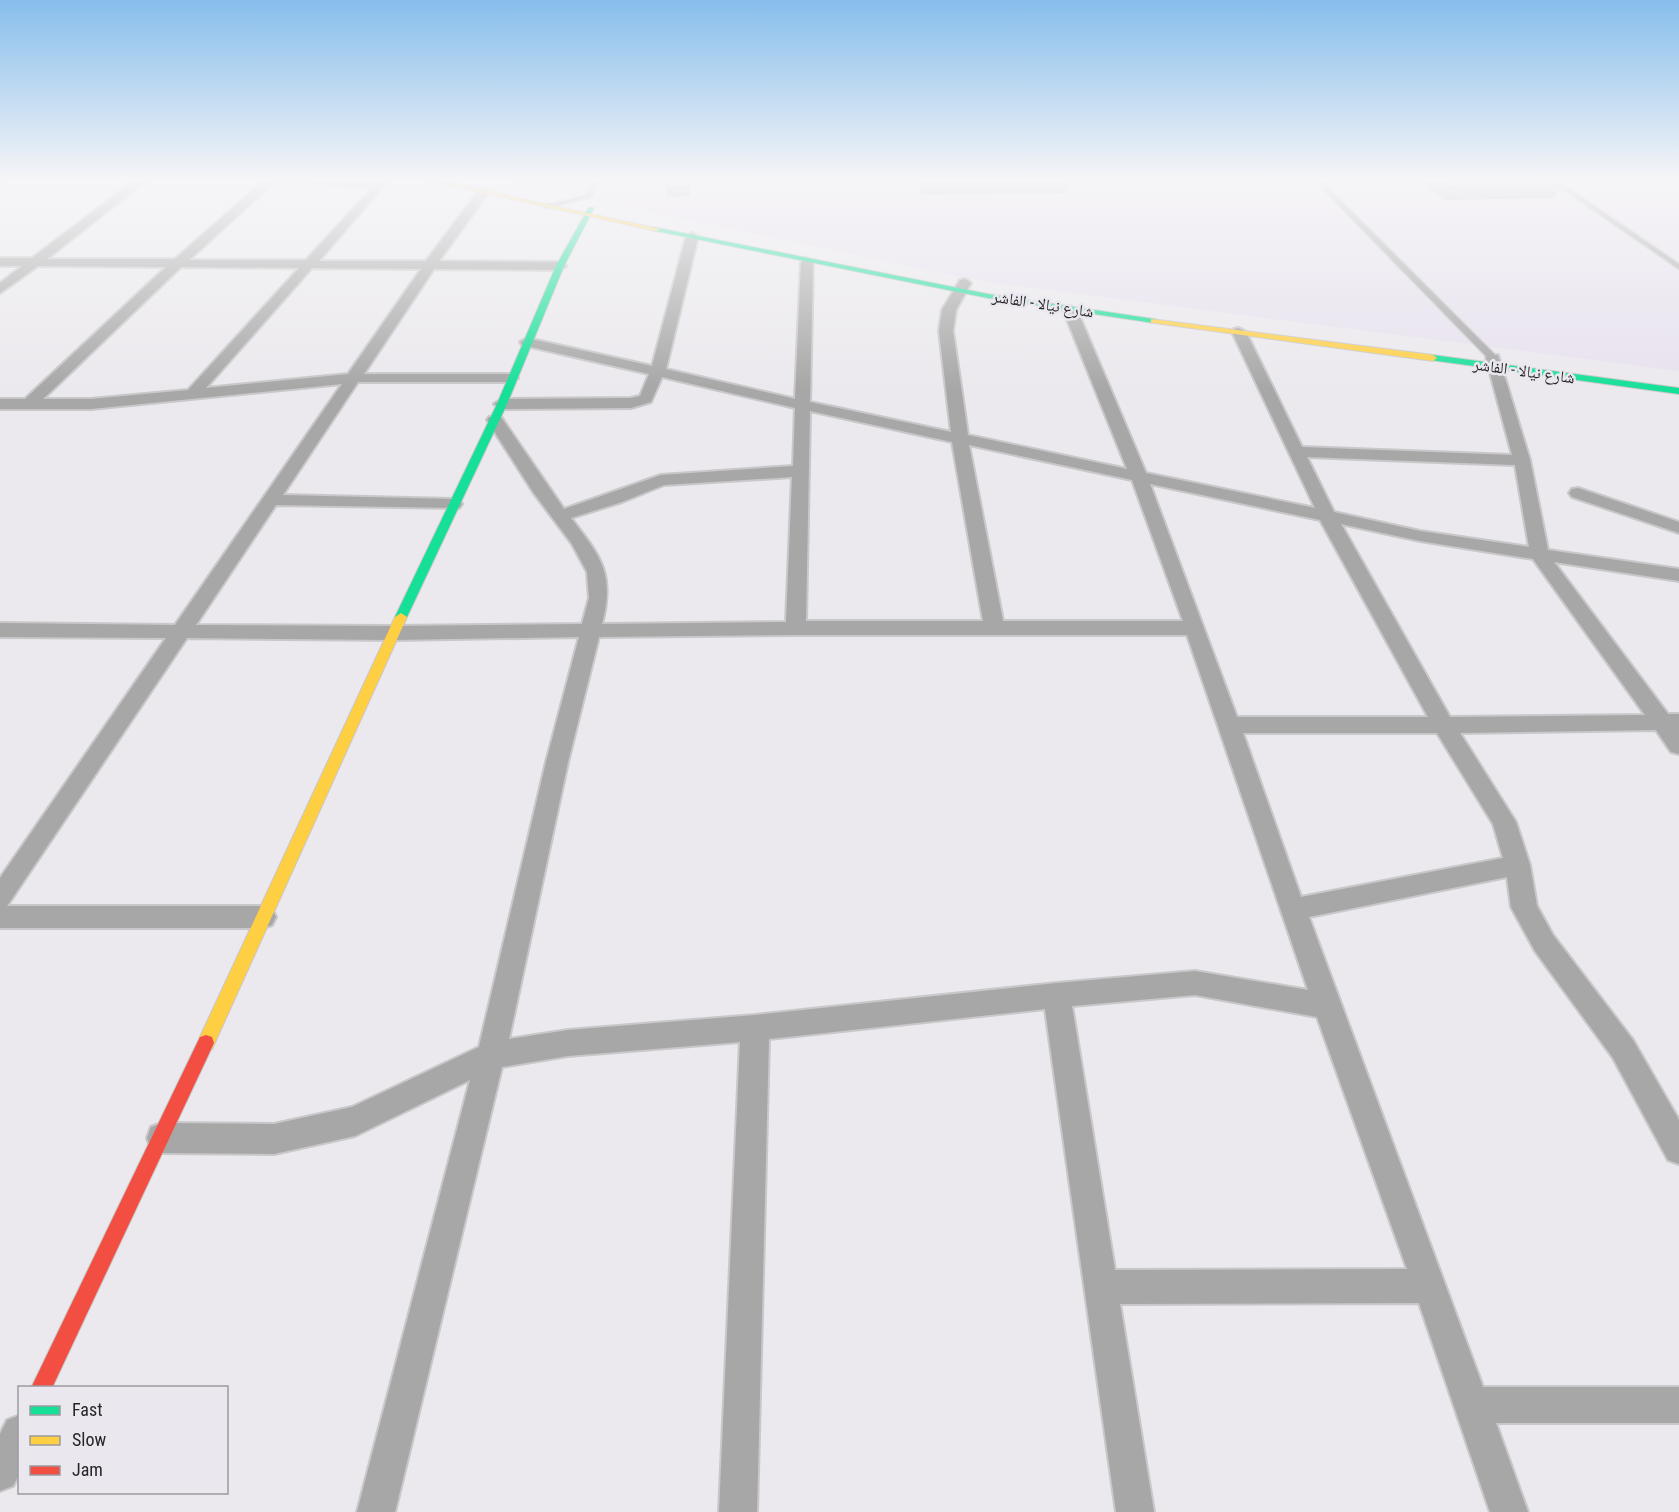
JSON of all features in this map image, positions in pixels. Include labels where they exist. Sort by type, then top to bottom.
[{"type":"main road","points":[[42,1386],[162,1138],[453,504],[498,412],[570,248]]},
{"type":"main road","name":"شارع نيالا - الفاشر","points":[[741,248],[807,262],[962,287],[1154,312],[1679,391]]},
{"type":"main road","name":"شارع نيالا - الفاشر","points":[[768,248],[1070,309],[1495,363],[1679,381]]},
{"type":"street","points":[[0,289],[54,248]]},
{"type":"street","points":[[29,404],[195,248]]},
{"type":"street","points":[[192,395],[324,248]]},
{"type":"street","points":[[0,898],[180,631],[355,378],[439,248]]},
{"type":"street","points":[[376,1512],[491,1055],[557,762],[599,598],[596,572],[581,543],[562,515],[542,492],[498,412],[631,403],[646,399],[658,370],[689,248]]},
{"type":"street","points":[[0,262],[560,266]]},
{"type":"street","points":[[796,628],[807,262]]},
{"type":"street","points":[[962,287],[949,310],[945,331],[960,439],[993,628]]},
{"type":"street","points":[[1070,309],[1139,477],[1195,628],[1327,1006],[1430,1286],[1509,1512]]},
{"type":"street","points":[[1239,332],[1327,516],[1444,726],[1504,822],[1518,865],[1524,907],[1544,943],[1623,1049],[1679,1149]]},
{"type":"street","points":[[527,342],[658,370],[802,405],[1420,536],[1540,556],[1679,575]]},
{"type":"street","points":[[1495,363],[1522,460],[1540,556],[1670,722],[1679,746]]},
{"type":"street","points":[[0,404],[91,404],[355,378],[511,378]]},
{"type":"street","points":[[1297,452],[1522,460]]},
{"type":"street","points":[[562,515],[616,498],[661,480],[800,471]]},
{"type":"street","points":[[1578,493],[1679,528]]},
{"type":"street","points":[[271,500],[453,504]]},
{"type":"street","points":[[0,630],[394,633],[796,628],[1195,628]]},
{"type":"street","points":[[1228,725],[1444,726],[1670,722]]},
{"type":"street","points":[[1293,909],[1518,865]]},
{"type":"street","points":[[0,917],[263,917]]},
{"type":"street","points":[[162,1138],[274,1139],[356,1121],[491,1055],[568,1043],[755,1028],[1057,994],[1195,983],[1327,1006]]},
{"type":"street","points":[[1057,994],[1135,1512]]},
{"type":"street","points":[[738,1512],[755,1028]]},
{"type":"street","points":[[1101,1287],[1430,1286]]},
{"type":"street","points":[[1472,1405],[1679,1405]]},
{"type":"street","points":[[0,1473],[18,1437]]},
{"type":"lane","points":[[1383,248],[1495,363]]},
{"type":"lane","points":[[1651,248],[1679,267]]},
{"type":"shaded area","points":[[821,248],[1679,248],[1679,371],[986,282]]},
{"type":"traffic: fast","points":[[401,617],[502,404],[570,248]]},
{"type":"traffic: fast","points":[[748,248],[988,296],[1154,321]]},
{"type":"traffic: fast","points":[[1433,358],[1679,391]]},
{"type":"traffic: slow","points":[[1154,321],[1433,358]]},
{"type":"traffic: slow","points":[[206,1043],[401,617]]},
{"type":"traffic: jam","points":[[42,1386],[206,1043]]}]
